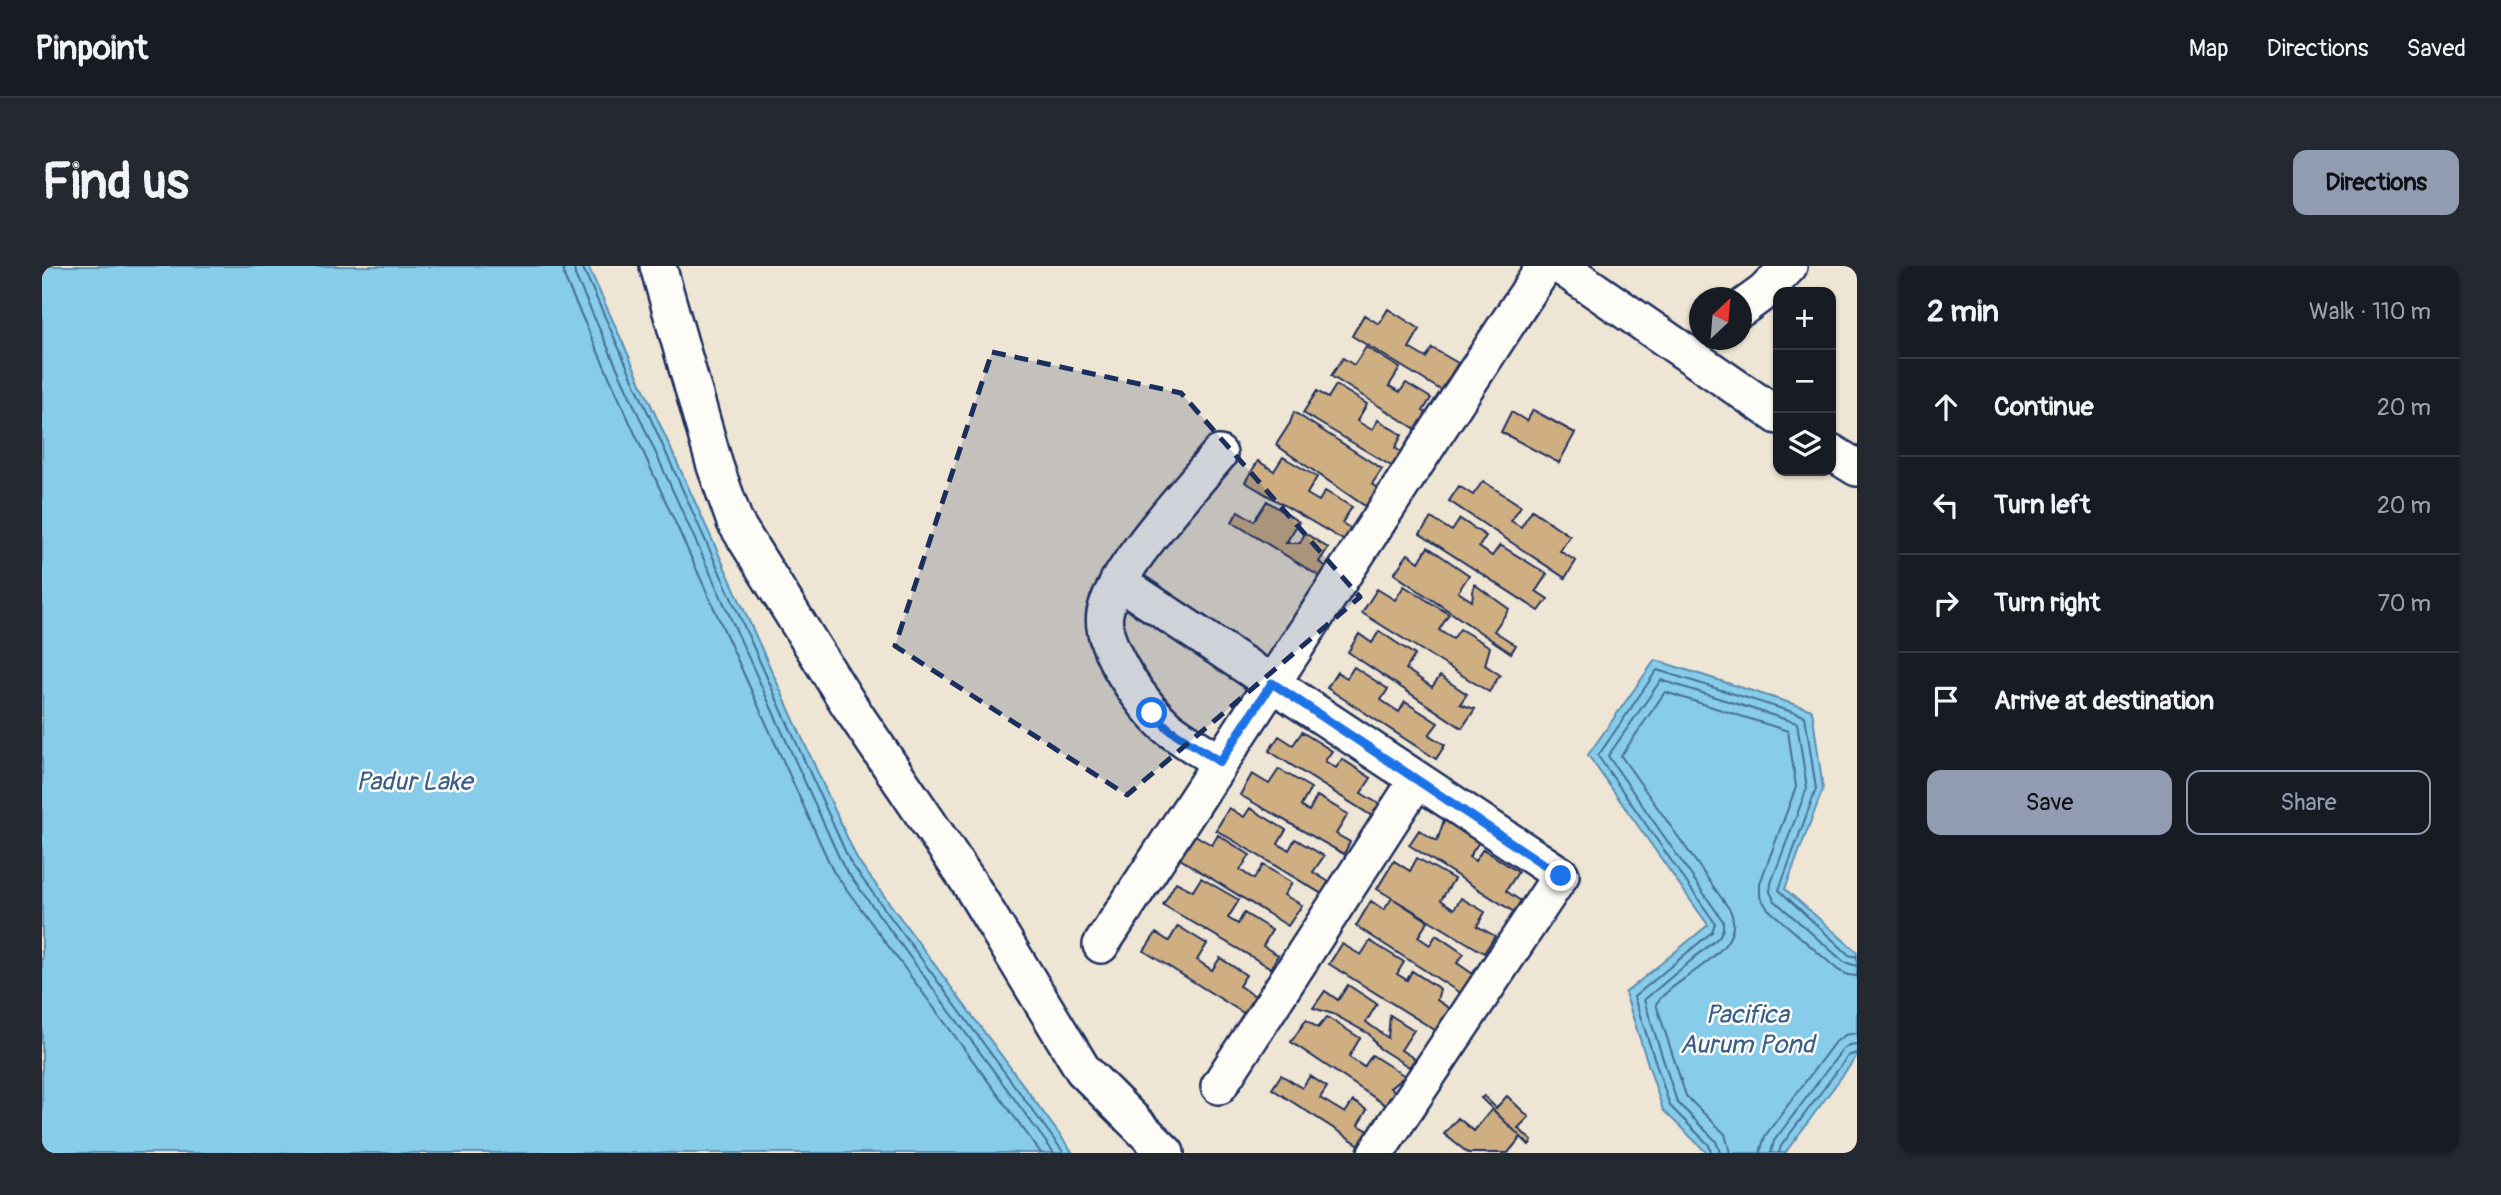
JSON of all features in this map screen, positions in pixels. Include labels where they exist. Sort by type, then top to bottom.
[{"type":"street","points":[[658,266],[715,466],[735,522],[849,705],[965,876],[1083,1070],[1166,1153]]},
{"type":"street","points":[[1752,300],[1789,266]]},
{"type":"street","points":[[1101,945],[1518,307],[1548,269],[1689,340]]},
{"type":"street","points":[[1701,350],[1774,413]]},
{"type":"street","points":[[1219,454],[1118,581],[1105,610],[1103,624],[1112,650],[1133,687],[1152,713],[1169,729],[1220,762]]},
{"type":"street","points":[[1836,455],[1857,468]]},
{"type":"street","points":[[1118,581],[1561,876],[1376,1153]]},
{"type":"street","points":[[1219,1086],[1417,780]]},
{"type":"highlighted area","points":[[992,352],[1181,393],[1360,597],[1127,795],[895,646]]},
{"type":"water","name":"Padur Lake","points":[[42,266],[588,266],[857,859],[1073,1153],[42,1153]]},
{"type":"water","name":"Pacifica Aurum Pond","points":[[1655,660],[1812,710],[1823,789],[1785,889],[1857,952],[1857,1056],[1785,1153],[1707,1153],[1663,1110],[1625,993],[1708,925],[1588,755]]},
{"type":"building","points":[[1388,309],[1420,329],[1409,348],[1426,358],[1432,348],[1458,363],[1449,378],[1457,383],[1449,395],[1352,336],[1364,315],[1379,324]]},
{"type":"building","points":[[1366,347],[1400,368],[1389,386],[1400,392],[1406,383],[1431,398],[1423,411],[1433,417],[1422,433],[1331,376],[1343,358],[1354,365]]},
{"type":"building","points":[[1336,385],[1367,404],[1357,421],[1372,430],[1378,420],[1402,435],[1395,448],[1407,456],[1398,470],[1303,413],[1317,391],[1328,398]]},
{"type":"building","points":[[1533,410],[1575,433],[1559,463],[1501,432],[1511,412],[1527,421]]},
{"type":"building","points":[[1294,412],[1382,469],[1372,484],[1380,490],[1368,508],[1276,445]]},
{"type":"building","points":[[1283,457],[1317,477],[1307,494],[1319,501],[1325,491],[1352,507],[1342,523],[1355,531],[1348,543],[1245,482],[1258,461],[1274,471]]},
{"type":"building","points":[[1483,481],[1521,506],[1511,521],[1521,527],[1532,510],[1570,536],[1560,551],[1576,561],[1565,578],[1449,501],[1459,486],[1473,495]]},
{"type":"building","points":[[1267,501],[1299,522],[1286,543],[1300,543],[1305,533],[1328,548],[1319,562],[1329,568],[1322,578],[1232,522],[1238,511],[1254,521]]},
{"type":"building","points":[[1431,518],[1452,531],[1460,519],[1486,536],[1479,547],[1492,556],[1500,545],[1547,574],[1536,591],[1548,599],[1539,611],[1420,534]]},
{"type":"building","points":[[1428,547],[1469,575],[1458,592],[1472,601],[1474,584],[1509,609],[1494,631],[1516,645],[1511,653],[1394,574],[1408,554],[1419,562]]},
{"type":"building","points":[[1404,586],[1449,614],[1439,630],[1453,639],[1460,629],[1490,647],[1485,665],[1500,675],[1489,692],[1362,613],[1377,589],[1395,600]]},
{"type":"building","points":[[1379,631],[1415,655],[1406,669],[1432,687],[1440,676],[1467,694],[1460,704],[1475,709],[1462,728],[1348,652],[1359,634],[1372,643]]},
{"type":"building","points":[[1354,667],[1388,689],[1381,700],[1399,712],[1405,702],[1438,723],[1429,735],[1445,745],[1436,759],[1327,688],[1337,672],[1347,678]]},
{"type":"building","points":[[1302,732],[1332,751],[1325,761],[1336,768],[1342,759],[1371,778],[1361,793],[1379,804],[1372,816],[1269,751],[1279,736],[1293,745]]},
{"type":"building","points":[[1279,769],[1311,788],[1301,806],[1309,811],[1317,796],[1348,814],[1336,834],[1350,842],[1344,854],[1240,795],[1252,774],[1269,784]]},
{"type":"building","points":[[1229,808],[1244,817],[1250,808],[1286,830],[1278,844],[1289,850],[1295,839],[1324,856],[1313,872],[1329,882],[1322,894],[1216,830]]},
{"type":"building","points":[[1444,820],[1479,842],[1469,857],[1475,861],[1483,849],[1518,872],[1506,891],[1521,901],[1514,912],[1409,845],[1419,830],[1437,841]]},
{"type":"building","points":[[1195,835],[1212,845],[1218,835],[1250,855],[1240,870],[1254,879],[1263,865],[1292,883],[1284,895],[1302,905],[1288,926],[1180,859]]},
{"type":"building","points":[[1417,858],[1454,879],[1441,900],[1454,909],[1461,898],[1485,912],[1477,926],[1495,936],[1484,953],[1377,889],[1394,861],[1410,871]]},
{"type":"building","points":[[1201,878],[1239,900],[1228,918],[1238,924],[1244,913],[1272,930],[1263,946],[1278,955],[1271,968],[1163,905],[1176,882],[1193,891]]},
{"type":"building","points":[[1392,898],[1428,921],[1418,937],[1430,945],[1436,935],[1464,954],[1457,963],[1473,974],[1460,993],[1356,926],[1371,901],[1384,910]]},
{"type":"building","points":[[1178,926],[1207,944],[1197,960],[1212,970],[1220,958],[1246,975],[1239,986],[1257,997],[1245,1014],[1144,951],[1156,933],[1169,941]]},
{"type":"building","points":[[1370,941],[1404,962],[1397,974],[1407,980],[1412,971],[1440,989],[1437,1000],[1452,1010],[1438,1032],[1329,964],[1342,944],[1361,955]]},
{"type":"building","points":[[1348,985],[1377,1004],[1366,1022],[1388,1038],[1390,1015],[1414,1030],[1401,1050],[1415,1059],[1409,1067],[1379,1048],[1369,1034],[1333,1014],[1313,1008],[1325,991],[1338,1000]]},
{"type":"building","points":[[1327,1017],[1360,1038],[1349,1057],[1364,1067],[1372,1055],[1405,1076],[1390,1088],[1401,1096],[1393,1110],[1291,1042],[1306,1020],[1318,1028]]},
{"type":"building","points":[[1281,1075],[1302,1088],[1310,1076],[1327,1087],[1320,1098],[1345,1113],[1353,1101],[1367,1110],[1358,1125],[1374,1134],[1366,1149],[1272,1089]]},
{"type":"building","points":[[1484,1096],[1496,1108],[1507,1096],[1529,1117],[1518,1128],[1532,1141],[1529,1145],[1481,1098]]},
{"type":"building","points":[[1492,1109],[1521,1137],[1508,1153],[1468,1153],[1444,1134],[1458,1118],[1474,1131]]},
{"type":"route","points":[[1152,713],[1169,729],[1220,762],[1272,683],[1561,876]]}]
